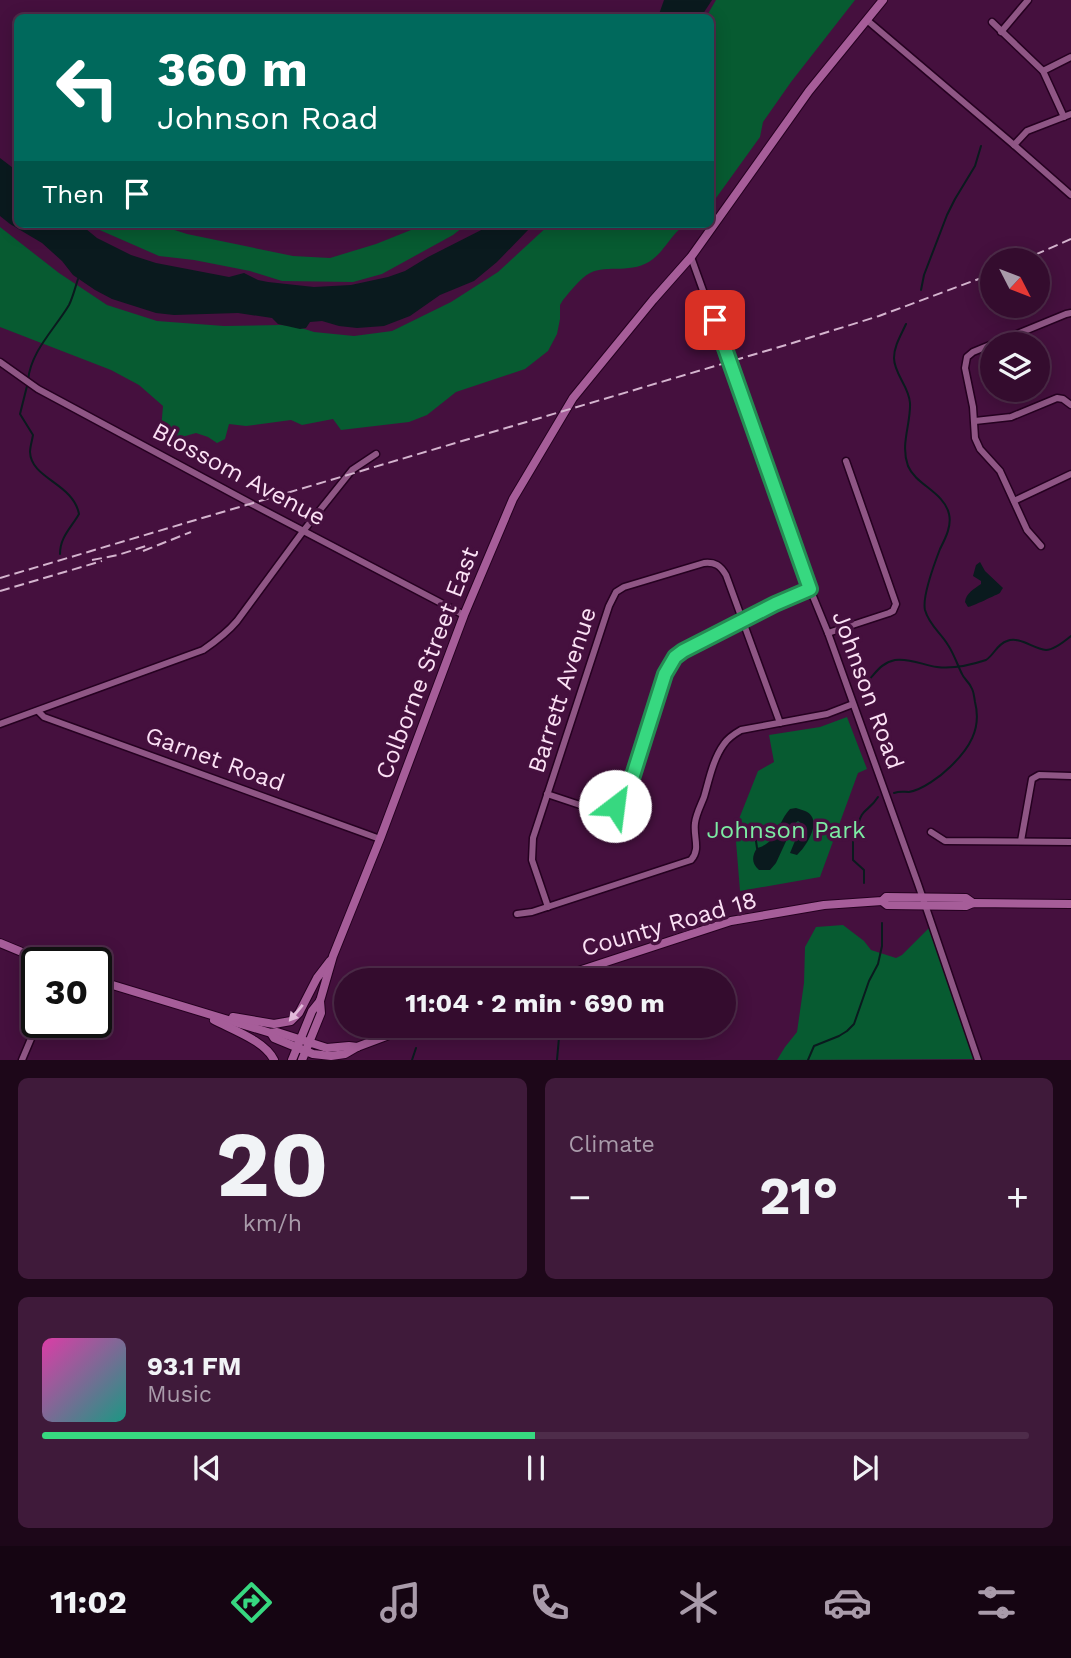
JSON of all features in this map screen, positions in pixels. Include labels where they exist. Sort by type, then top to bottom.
[{"type":"main road","name":"Colborne Street East","points":[[714,225],[809,91],[883,0]]},
{"type":"main road","name":"Colborne Street East","points":[[306,1051],[321,1013],[320,1002],[334,956],[464,615],[513,499],[573,398],[691,257],[712,228]]},
{"type":"main road","name":"County Road 18","points":[[588,968],[731,921],[824,905],[882,901],[887,905],[966,898],[973,903],[1071,904]]},
{"type":"main road","points":[[0,943],[21,952]]},
{"type":"main road","points":[[196,1011],[268,1024],[286,1023],[299,1013],[317,978],[334,956]]},
{"type":"main road","points":[[112,985],[271,1033],[277,1032],[299,1043],[306,1051],[322,1056],[349,1052],[380,1038]]},
{"type":"main road","name":"Colborne Street East","points":[[292,1059],[312,1011],[320,1002]]},
{"type":"main road","points":[[196,1011],[263,1045],[274,1059]]},
{"type":"main road","points":[[345,1059],[383,1038]]},
{"type":"street","points":[[1001,32],[1028,0]]},
{"type":"street","points":[[867,21],[1071,195]]},
{"type":"street","points":[[992,22],[1044,71],[1068,116],[1027,131],[1014,145]]},
{"type":"street","points":[[1044,71],[1071,57]]},
{"type":"street","name":"Johnson Road","points":[[691,257],[924,901],[978,1059]]},
{"type":"street","points":[[1041,546],[1027,530],[1000,471],[977,444],[966,360],[973,352],[1071,313]]},
{"type":"street","name":"Blossom Avenue","points":[[0,362],[38,390],[464,615]]},
{"type":"street","points":[[975,421],[1011,417],[1057,398],[1071,405]]},
{"type":"street","points":[[0,724],[203,650],[216,642],[237,621],[352,470],[376,454]]},
{"type":"street","points":[[828,633],[889,613],[895,609],[896,604],[846,460]]},
{"type":"street","points":[[1014,501],[1071,474]]},
{"type":"street","name":"Barrett Avenue","points":[[548,907],[533,865],[533,838],[609,606],[616,592],[704,563],[714,562],[722,568],[780,723]]},
{"type":"street","points":[[547,794],[595,810],[615,806],[629,788],[675,657],[775,604],[810,589]]},
{"type":"street","points":[[517,914],[532,912],[691,860],[697,850],[695,822],[722,747],[730,737],[741,730],[827,714],[853,704]]},
{"type":"street","name":"Garnet Road","points":[[38,711],[44,717],[380,839]]},
{"type":"street","points":[[1021,841],[1032,779],[1039,775],[1071,776]]},
{"type":"street","points":[[931,832],[945,841],[1071,842]]},
{"type":"street","points":[[22,1059],[31,1038]]},
{"type":"green space","points":[[716,0],[855,0],[791,82],[763,122],[760,137],[714,201],[714,14],[708,14]]},
{"type":"green space","points":[[0,227],[59,273],[107,305],[157,321],[224,326],[295,326],[314,332],[354,336],[392,331],[451,302],[498,272],[546,228],[681,228],[658,255],[645,264],[597,270],[583,278],[560,305],[557,334],[548,351],[525,369],[456,392],[427,415],[409,422],[341,430],[333,419],[302,425],[291,420],[246,426],[229,424],[225,439],[217,443],[196,433],[175,439],[163,436],[163,406],[139,385],[111,370],[0,327]]},
{"type":"green space","points":[[95,228],[168,228],[293,256],[330,258],[416,228],[462,228],[382,274],[353,282],[282,281],[250,271],[159,256]]},
{"type":"green space","name":"Johnson Park","points":[[847,717],[867,769],[858,773],[820,877],[740,891],[735,829],[758,771],[774,762],[769,735],[820,727]]},
{"type":"green space","points":[[843,925],[871,950],[896,958],[931,926],[979,1059],[777,1060],[797,1032],[804,983],[805,947],[816,927]]},
{"type":"shaded area","points":[[664,0],[712,0],[703,14],[659,14]]},
{"type":"shaded area","points":[[0,158],[14,169],[14,226],[0,216]]},
{"type":"shaded area","points":[[17,228],[85,228],[97,238],[131,255],[156,263],[229,277],[244,273],[268,282],[314,287],[351,285],[388,277],[405,271],[485,228],[531,228],[474,281],[440,295],[410,316],[384,326],[357,328],[322,321],[310,322],[306,328],[300,329],[278,324],[272,318],[238,313],[156,313],[112,299],[95,290],[73,275],[42,243]]},
{"type":"shaded area","points":[[980,562],[985,571],[1003,588],[1000,593],[968,607],[965,602],[967,596],[981,584],[981,581],[973,576],[976,565]]},
{"type":"shaded area","points":[[796,808],[812,817],[813,827],[807,843],[797,855],[790,853],[802,824],[798,821],[794,824],[776,863],[770,870],[759,870],[753,859],[757,848],[769,842],[786,814],[790,809]]},
{"type":"waterway","points":[[921,290],[947,215],[975,166],[981,146]]},
{"type":"waterway","points":[[28,380],[34,360],[69,305],[78,279]]},
{"type":"waterway","points":[[894,793],[920,789],[946,771],[968,746],[977,721],[972,689],[925,610],[925,597],[950,519],[942,500],[912,473],[906,458],[905,442],[910,403],[894,358],[896,345],[906,324]]},
{"type":"waterway","points":[[27,386],[20,414],[33,435],[30,452],[32,461],[37,469],[69,495],[79,514],[64,538],[60,554]]},
{"type":"waterway","points":[[856,688],[862,686],[883,665],[895,660],[937,667],[962,666],[986,660],[1007,641],[1022,641],[1049,650],[1071,636]]},
{"type":"waterway","points":[[864,883],[864,870],[853,860],[853,833],[863,813],[878,797]]},
{"type":"waterway","points":[[754,827],[757,848]]},
{"type":"waterway","points":[[808,1060],[814,1046],[839,1036],[854,1024],[878,964],[882,946],[882,923]]},
{"type":"waterway","points":[[557,1060],[559,1038]]},
{"type":"waterway","points":[[412,1060],[416,1048]]},
{"type":"railway","points":[[1050,248],[1071,239]]},
{"type":"railway","points":[[0,578],[786,345],[879,316],[980,278]]},
{"type":"railway","points":[[143,551],[191,532]]},
{"type":"railway","points":[[92,560],[149,545]]},
{"type":"railway","points":[[0,591],[102,561]]},
{"type":"route","points":[[615,806],[629,788],[665,674],[675,657],[775,604],[810,589],[715,320]]}]
